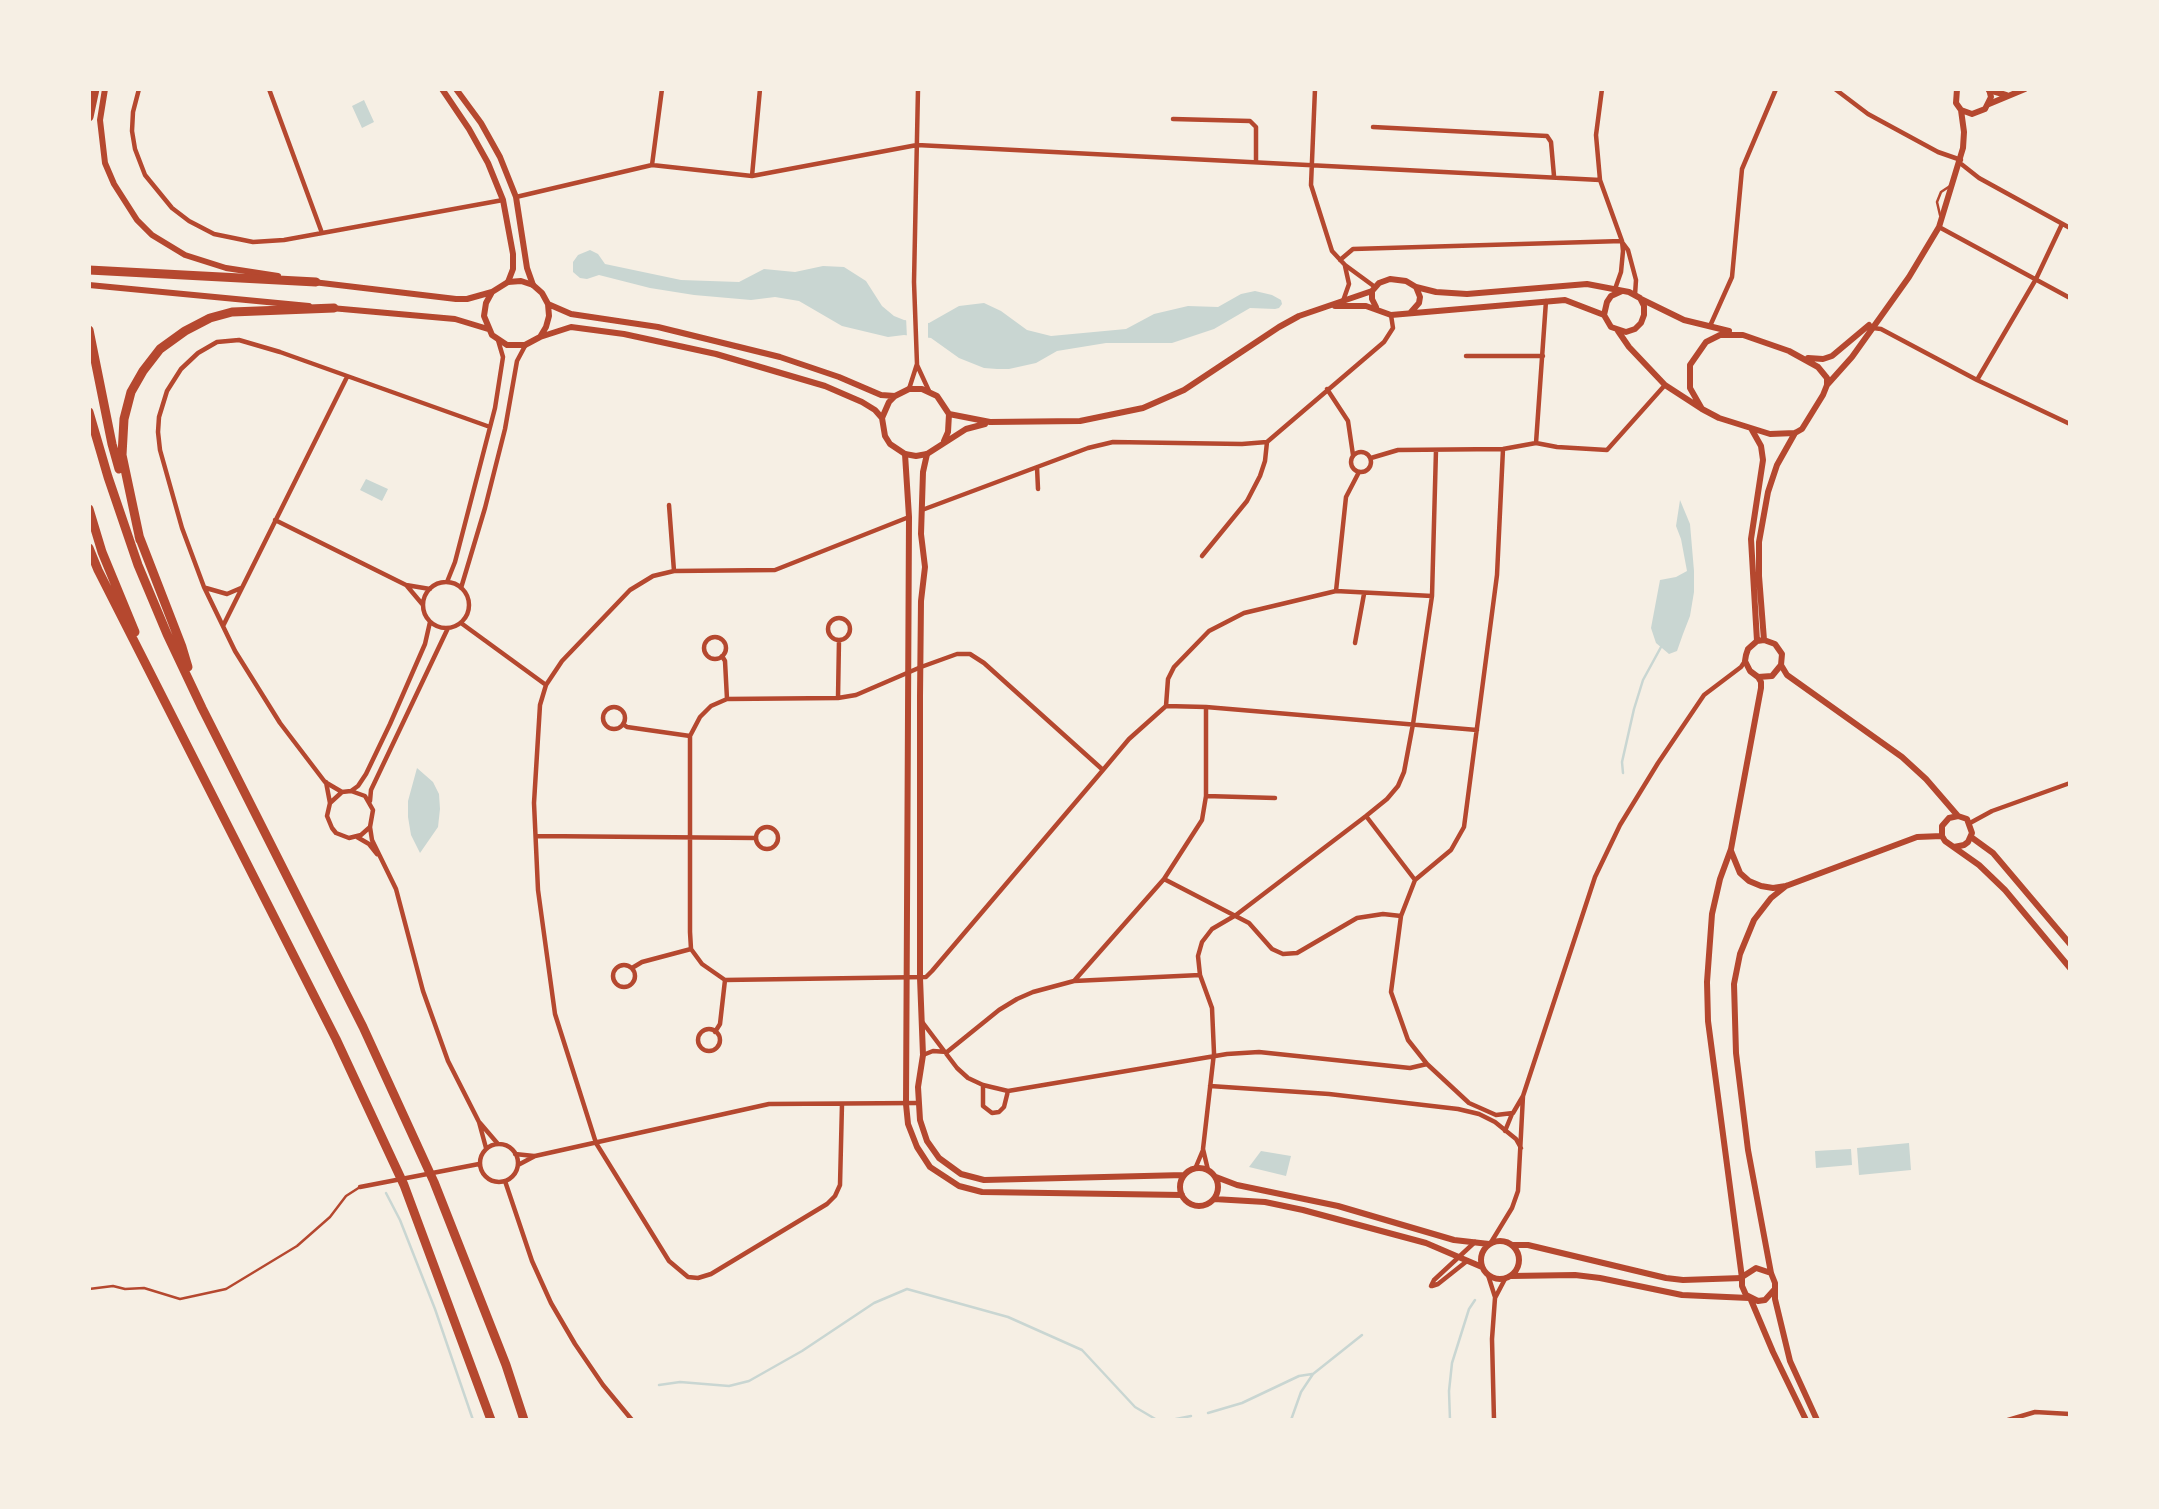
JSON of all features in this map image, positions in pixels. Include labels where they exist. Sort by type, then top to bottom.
[{"type":"highway","points":[[89,117],[95,89]]},
{"type":"highway","points":[[89,270],[316,282]]},
{"type":"highway","points":[[140,540],[122,455],[124,419],[131,393],[160,349],[185,331],[210,318],[232,312],[334,308]]},
{"type":"highway","points":[[89,330],[112,444],[140,540],[182,647],[195,693]]},
{"type":"highway","points":[[89,412],[138,565],[195,693],[363,1027],[434,1182],[506,1365],[524,1420]]},
{"type":"highway","points":[[89,509],[103,552],[160,693]]},
{"type":"highway","points":[[89,548],[336,1040],[404,1185],[491,1420]]},
{"type":"main road","points":[[105,89],[100,120],[105,163],[125,203],[137,220],[152,235],[185,255],[226,268],[456,299],[467,299],[492,292],[508,282],[521,281],[533,285],[542,293],[548,304],[549,316],[540,337]]},
{"type":"main road","points":[[442,89],[488,163],[503,200],[513,254],[513,269],[508,282]]},
{"type":"main road","points":[[456,89],[481,123],[500,157],[516,197],[527,268],[533,285]]},
{"type":"main road","points":[[1761,641],[1759,542],[1768,492],[1777,465],[1795,433],[1808,421],[1827,385],[1852,357],[1909,276],[1940,223],[1960,162],[1964,132],[1961,110],[1956,103],[1957,89]]},
{"type":"main road","points":[[1989,104],[1989,89],[2006,95]]},
{"type":"main road","points":[[1961,110],[1972,114],[1979,113],[2006,95],[2025,89]]},
{"type":"main road","points":[[1964,132],[1972,114]]},
{"type":"main road","points":[[949,414],[990,422],[1080,421],[1143,408],[1184,390],[1299,316],[1333,306],[1373,289],[1384,280],[1406,281],[1416,287],[1436,292],[1467,294],[1587,284],[1637,296],[1684,320],[1767,342],[1815,360],[1832,356],[1883,312]]},
{"type":"main road","points":[[89,285],[455,319],[488,329]]},
{"type":"main road","points":[[1410,313],[1419,303],[1416,287]]},
{"type":"main road","points":[[1373,289],[1372,299],[1376,307]]},
{"type":"main road","points":[[1619,290],[1606,302],[1604,315],[1607,322],[1665,385],[1719,418],[1770,434],[1795,433]]},
{"type":"main road","points":[[492,292],[486,303],[484,316],[488,329],[507,345],[525,345],[570,327],[624,334],[716,354],[825,386],[862,402],[882,418]]},
{"type":"main road","points":[[1618,331],[1635,329],[1641,323],[1644,306],[1637,296]]},
{"type":"main road","points":[[1333,306],[1376,307],[1391,315],[1565,300],[1604,315]]},
{"type":"main road","points":[[548,304],[571,314],[658,327],[757,351],[839,377],[881,395],[895,396]]},
{"type":"main road","points":[[1702,408],[1689,388],[1688,375],[1694,357],[1712,338],[1725,334],[1743,335]]},
{"type":"main road","points":[[1804,357],[1824,373],[1827,385]]},
{"type":"main road","points":[[944,441],[948,432],[949,414],[944,403],[929,391],[909,389],[895,396],[885,410],[883,427],[890,444],[905,454],[916,456],[927,454],[966,429],[990,422]]},
{"type":"main road","points":[[1751,429],[1761,446],[1763,460],[1751,540],[1761,641]]},
{"type":"main road","points":[[905,454],[909,517],[908,1124],[917,1147],[930,1167],[959,1186],[982,1192],[1182,1195]]},
{"type":"main road","points":[[927,454],[921,510],[925,566],[921,601],[920,1019],[923,1055],[918,1103],[919,1120],[927,1141],[939,1158],[961,1174],[984,1180],[1184,1175],[1195,1169],[1208,1170],[1216,1178],[1237,1185],[1338,1206],[1454,1240],[1489,1244],[1501,1241],[1512,1245],[1528,1245],[1667,1279],[1742,1278],[1756,1268],[1771,1273]]},
{"type":"main road","points":[[1761,641],[1748,649],[1745,661],[1750,671],[1758,677],[1761,688],[1731,849],[1720,879],[1712,914],[1707,982],[1708,1021],[1743,1291],[1750,1299],[1806,1420]]},
{"type":"main road","points":[[1758,677],[1772,676],[1781,665],[1782,659],[1779,648],[1761,641]]},
{"type":"main road","points":[[1781,665],[1787,675],[1902,757],[1926,779],[1958,816],[1970,823],[1971,837],[1964,845],[1954,847]]},
{"type":"main road","points":[[1958,816],[1945,821],[1942,836],[1945,841],[1987,872],[2005,890],[2070,968]]},
{"type":"main road","points":[[1817,1420],[1786,1347],[1748,1150],[1736,1053],[1734,984],[1740,954],[1754,920],[1771,898],[1786,886],[1917,837],[1942,836]]},
{"type":"main road","points":[[1971,837],[1993,853],[2070,944]]},
{"type":"main road","points":[[1731,849],[1740,873],[1749,881],[1761,887],[1786,886]]},
{"type":"main road","points":[[1184,1175],[1180,1185],[1182,1195],[1197,1206],[1206,1205],[1214,1199],[1218,1188],[1216,1178]]},
{"type":"main road","points":[[1214,1199],[1265,1202],[1303,1210],[1426,1243],[1482,1266]]},
{"type":"main road","points":[[1489,1244],[1481,1254],[1482,1266],[1488,1275],[1499,1280],[1508,1277],[1575,1275],[1682,1295],[1765,1300],[1774,1290]]},
{"type":"main road","points":[[1508,1277],[1516,1271],[1519,1257],[1512,1245]]},
{"type":"street","points":[[139,89],[133,112],[132,131],[135,149],[145,175],[181,214],[214,234],[243,240],[284,240],[503,200]]},
{"type":"street","points":[[269,89],[322,233]]},
{"type":"street","points":[[652,165],[663,89]]},
{"type":"street","points":[[752,176],[760,89]]},
{"type":"street","points":[[909,389],[917,364],[914,282],[918,89]]},
{"type":"street","points":[[1315,89],[1311,185],[1332,251],[1373,289]]},
{"type":"street","points":[[1602,89],[1595,135],[1600,180],[1622,242],[1619,290]]},
{"type":"street","points":[[1709,327],[1732,277],[1742,169],[1776,89]]},
{"type":"street","points":[[1835,89],[1868,114],[1960,162],[1979,178],[2070,229]]},
{"type":"street","points":[[1173,119],[1250,121],[1256,127],[1256,162]]},
{"type":"street","points":[[1373,127],[1547,136],[1551,142],[1554,176]]},
{"type":"street","points":[[516,197],[652,165],[752,176],[917,145],[1600,180]]},
{"type":"street","points":[[1940,223],[2070,298]]},
{"type":"street","points":[[1977,380],[2036,279],[2062,224]]},
{"type":"street","points":[[1340,260],[1353,249],[1622,242]]},
{"type":"street","points":[[1622,242],[1628,250],[1636,279],[1637,296]]},
{"type":"street","points":[[1343,301],[1349,284],[1345,265]]},
{"type":"street","points":[[1536,443],[1546,300]]},
{"type":"street","points":[[921,510],[1088,448],[1113,442],[1267,442],[1384,342],[1393,328],[1391,315]]},
{"type":"street","points":[[1872,328],[1881,329],[1977,380],[2070,424]]},
{"type":"street","points":[[342,792],[326,782],[259,691],[204,587],[169,486],[158,432],[162,403],[174,378],[198,353],[217,342],[239,340],[280,352],[489,427]]},
{"type":"street","points":[[447,582],[455,562],[495,408],[503,357],[498,340]]},
{"type":"street","points":[[461,588],[505,429],[517,361],[525,345]]},
{"type":"street","points":[[1466,356],[1543,356]]},
{"type":"street","points":[[917,364],[929,391]]},
{"type":"street","points":[[223,627],[347,377]]},
{"type":"street","points":[[1371,458],[1398,450],[1503,449],[1536,443],[1607,450],[1665,385]]},
{"type":"street","points":[[1327,389],[1348,421],[1353,454],[1350,463],[1353,469],[1365,472],[1370,468],[1371,458]]},
{"type":"street","points":[[1202,556],[1247,501],[1263,469],[1267,442]]},
{"type":"street","points":[[1503,449],[1497,575],[1464,827],[1451,850],[1415,880],[1401,916],[1391,992],[1408,1040],[1427,1064],[1481,1110],[1496,1115],[1513,1113]]},
{"type":"street","points":[[1195,1169],[1203,1149],[1213,1055],[1212,1008],[1200,975],[1198,956],[1202,942],[1212,929],[1236,915],[1387,799],[1398,786],[1404,772],[1432,596],[1436,450]]},
{"type":"street","points":[[1353,454],[1363,452],[1371,458]]},
{"type":"street","points":[[1037,467],[1038,489]]},
{"type":"street","points":[[1336,592],[1346,497],[1359,472]]},
{"type":"street","points":[[668,505],[674,571]]},
{"type":"street","points":[[842,1104],[840,1185],[827,1204],[711,1274],[698,1278],[688,1277],[669,1261],[596,1143],[555,1014],[538,890],[534,803],[540,705],[546,685],[562,661],[630,590],[653,576],[674,571],[775,570],[909,517]]},
{"type":"street","points":[[275,520],[406,586],[430,589]]},
{"type":"street","points":[[447,582],[461,588],[469,601],[466,617],[461,623],[447,628],[430,622],[424,606],[430,589],[447,582]]},
{"type":"street","points":[[406,586],[424,606]]},
{"type":"street","points":[[204,587],[227,594],[241,588]]},
{"type":"street","points":[[1166,706],[1168,679],[1174,667],[1209,631],[1244,613],[1336,592],[1432,596]]},
{"type":"street","points":[[1355,643],[1364,594]]},
{"type":"street","points":[[841,619],[849,625],[850,632],[846,638],[839,640],[832,636],[829,629],[832,622],[841,619]]},
{"type":"street","points":[[351,791],[366,774],[390,724],[425,644],[430,622]]},
{"type":"street","points":[[461,623],[546,685]]},
{"type":"street","points":[[356,837],[370,827],[373,819],[370,801],[376,779],[447,628]]},
{"type":"street","points":[[710,638],[723,640],[726,647],[722,656],[714,659],[707,655],[704,648],[710,638]]},
{"type":"street","points":[[838,698],[839,640]]},
{"type":"street","points":[[1103,770],[984,663],[970,654],[957,654],[856,695],[838,698],[727,699],[711,706],[700,717],[690,736],[691,949],[702,964],[725,980],[926,977],[933,971],[1103,770],[1129,739],[1166,706],[1206,706],[1477,730]]},
{"type":"street","points":[[722,656],[725,661],[727,699]]},
{"type":"street","points":[[1505,1131],[1523,1096],[1590,890],[1609,844],[1658,763],[1704,695],[1745,661]]},
{"type":"street","points":[[1074,981],[1164,879],[1202,820],[1206,796],[1206,706]]},
{"type":"street","points":[[612,708],[618,709],[624,717],[623,724],[617,728],[609,728],[604,722],[604,714],[612,708]]},
{"type":"street","points":[[623,724],[627,727],[690,736]]},
{"type":"street","points":[[326,782],[330,803],[327,816],[331,828],[342,836],[356,837],[369,845],[380,857]]},
{"type":"street","points":[[1970,823],[1992,811],[2070,783]]},
{"type":"street","points":[[330,803],[342,792],[351,791],[359,792],[370,801]]},
{"type":"street","points":[[1206,796],[1275,798]]},
{"type":"street","points":[[1366,816],[1415,880]]},
{"type":"street","points":[[370,827],[380,857],[396,889],[423,991],[448,1061],[479,1122],[486,1148]]},
{"type":"street","points":[[769,828],[775,831],[778,838],[774,847],[766,849],[759,846],[757,838],[759,831],[769,828]]},
{"type":"street","points":[[536,836],[757,838]]},
{"type":"street","points":[[1164,879],[1249,922],[1272,949],[1283,954],[1297,953],[1357,918],[1382,914],[1401,916]]},
{"type":"street","points":[[632,968],[642,962],[691,949]]},
{"type":"street","points":[[626,965],[632,968],[635,978],[631,984],[624,987],[617,983],[614,976],[617,968],[626,965]]},
{"type":"street","points":[[923,1055],[933,1051],[947,1052],[999,1010],[1033,992],[1074,981],[1200,975]]},
{"type":"street","points":[[715,1031],[720,1024],[725,980]]},
{"type":"street","points":[[920,1019],[957,1068],[983,1085],[1008,1091],[1213,1055],[1259,1052],[1410,1068],[1427,1064]]},
{"type":"street","points":[[709,1029],[715,1031],[719,1044],[711,1051],[704,1050],[699,1044],[700,1034],[709,1029]]},
{"type":"street","points":[[983,1085],[982,1102],[985,1109],[992,1113],[999,1112],[1004,1107],[1008,1091]]},
{"type":"street","points":[[1210,1086],[1329,1094],[1458,1109],[1479,1114],[1495,1122],[1516,1139],[1522,1149]]},
{"type":"street","points":[[1489,1244],[1512,1208],[1518,1191],[1523,1096]]},
{"type":"street","points":[[517,1166],[535,1156],[769,1104],[918,1103]]},
{"type":"street","points":[[479,1122],[498,1143],[508,1146],[516,1154],[535,1156]]},
{"type":"street","points":[[498,1143],[486,1148],[482,1153],[481,1170],[488,1179],[505,1181],[515,1172],[516,1154]]},
{"type":"street","points":[[1203,1149],[1208,1170]]},
{"type":"street","points":[[360,1186],[480,1164]]},
{"type":"street","points":[[505,1181],[532,1261],[551,1303],[596,1375],[632,1420]]},
{"type":"street","points":[[1464,1259],[1434,1279],[1431,1286],[1438,1284],[1464,1259],[1476,1242]]},
{"type":"street","points":[[1488,1275],[1495,1298],[1492,1339],[1494,1420]]},
{"type":"street","points":[[1495,1298],[1508,1277]]},
{"type":"street","points":[[2008,1420],[2035,1412],[2070,1414]]},
{"type":"lane","points":[[89,1289],[113,1286],[125,1289],[144,1288],[180,1299],[226,1290],[297,1246],[330,1217],[346,1196],[360,1186]]},
{"type":"shaded area","points":[[364,100],[374,122],[362,128],[352,106]]},
{"type":"shaded area","points":[[590,250],[598,254],[605,264],[681,280],[739,282],[764,269],[795,272],[823,266],[844,267],[866,281],[882,306],[904,320],[929,323],[959,306],[984,303],[1001,311],[1027,330],[1051,336],[1126,329],[1154,314],[1188,306],[1218,307],[1241,294],[1255,291],[1272,295],[1281,300],[1282,304],[1275,309],[1250,308],[1214,329],[1172,343],[1106,343],[1057,351],[1036,363],[1009,369],[984,368],[959,358],[931,338],[904,335],[888,337],[842,326],[799,301],[775,297],[751,300],[694,295],[650,288],[599,275],[580,278],[573,272],[573,262],[578,255]]},
{"type":"shaded area","points":[[366,479],[388,489],[382,501],[360,490]]},
{"type":"shaded area","points":[[1680,500],[1690,524],[1694,592],[1690,616],[1677,651],[1669,654],[1656,643],[1651,628],[1660,580],[1676,577],[1687,571],[1676,526]]},
{"type":"shaded area","points":[[417,768],[433,782],[439,794],[440,809],[438,827],[420,853],[411,835],[408,817],[408,801]]},
{"type":"shaded area","points":[[1909,1143],[1911,1170],[1859,1175],[1857,1148]]},
{"type":"shaded area","points":[[1851,1149],[1852,1165],[1816,1168],[1815,1151]]},
{"type":"shaded area","points":[[1261,1151],[1291,1156],[1286,1176],[1249,1167]]},
{"type":"pier","points":[[906,317],[928,319],[928,341],[907,338]]},
{"type":"waterway","points":[[1623,773],[1622,762],[1634,709],[1643,680],[1661,647]]},
{"type":"waterway","points":[[386,1193],[400,1220],[435,1309],[473,1420]]},
{"type":"waterway","points":[[659,1385],[680,1382],[729,1386],[749,1381],[802,1351],[874,1303],[907,1289],[1008,1317],[1082,1350],[1135,1407],[1157,1420]]},
{"type":"waterway","points":[[1450,1420],[1452,1363],[1469,1309],[1475,1300]]},
{"type":"waterway","points":[[1291,1420],[1301,1392],[1313,1374],[1362,1335]]},
{"type":"waterway","points":[[1208,1413],[1242,1403],[1299,1376],[1312,1374]]},
{"type":"waterway","points":[[1171,1420],[1191,1416]]}]
